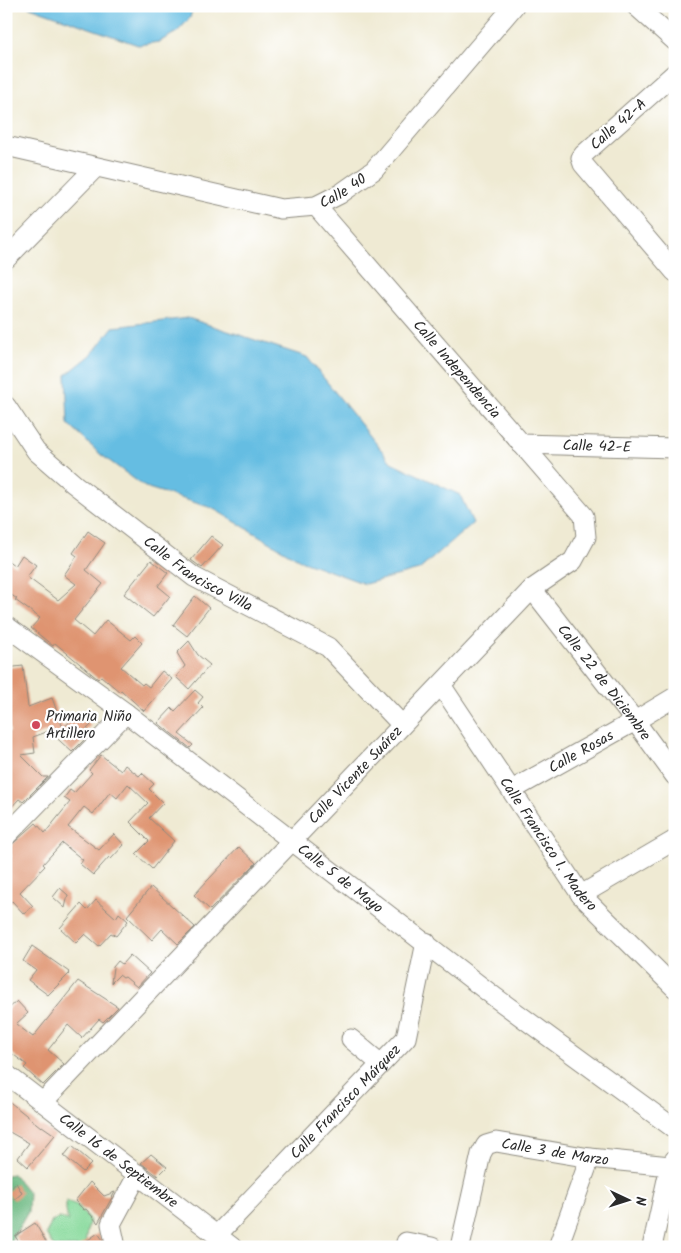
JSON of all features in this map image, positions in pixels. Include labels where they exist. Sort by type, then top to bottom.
[{"type":"street","name":"Calle 40","points":[[96,167],[281,210],[316,206],[340,194],[374,170],[514,6]]},
{"type":"street","points":[[636,6],[675,40]]},
{"type":"street","name":"Calle 42-A","points":[[675,73],[581,158],[583,164],[675,272]]},
{"type":"street","points":[[6,146],[96,167]]},
{"type":"street","points":[[6,259],[96,167]]},
{"type":"street","name":"Calle Independencia","points":[[316,206],[584,516],[586,537]]},
{"type":"street","name":"Calle Francisco Villa","points":[[6,406],[36,451],[74,484],[194,577],[328,647],[402,726]]},
{"type":"street","name":"Calle 42-E","points":[[521,444],[675,448]]},
{"type":"street","name":"Calle Vicente Suárez","points":[[43,1102],[532,589],[573,561],[586,537]]},
{"type":"street","name":"Calle 22 de Diciembre","points":[[532,589],[635,721],[675,776]]},
{"type":"street","name":"Calle 5 de Mayo","points":[[6,626],[126,713],[426,942],[496,998],[675,1129]]},
{"type":"street","name":"Calle Francisco I. Madero","points":[[441,685],[581,895],[675,988]]},
{"type":"street","name":"Calle Rosas","points":[[512,790],[675,697]]},
{"type":"street","points":[[6,836],[126,713]]},
{"type":"street","points":[[581,895],[675,840]]},
{"type":"street","name":"Calle Francisco Márquez","points":[[216,1235],[406,1038],[426,942]]},
{"type":"street","points":[[351,1039],[381,1064]]},
{"type":"street","name":"Calle 16 de Septiembre","points":[[6,1074],[232,1247]]},
{"type":"street","name":"Calle 3 de Marzo","points":[[460,1247],[481,1154],[486,1145],[496,1142],[590,1158],[672,1163]]},
{"type":"street","points":[[558,1247],[590,1158]]},
{"type":"street","points":[[652,1247],[672,1163]]},
{"type":"street","points":[[116,1247],[111,1224],[138,1174]]},
{"type":"street","points":[[406,1242],[432,1247]]},
{"type":"green space","points":[[13,1174],[29,1193],[28,1212],[11,1241],[13,1247],[6,1247],[6,1175]]},
{"type":"green space","points":[[66,1201],[77,1205],[90,1221],[84,1247],[54,1247],[46,1234],[52,1221],[60,1218],[68,1221]]},
{"type":"water","points":[[27,6],[193,6],[190,18],[177,32],[159,42],[138,45]]},
{"type":"water","points":[[188,318],[307,357],[391,462],[460,495],[473,523],[419,570],[365,584],[300,560],[212,508],[145,487],[100,454],[68,424],[66,375],[91,355],[113,327]]},
{"type":"building","points":[[88,531],[105,543],[86,570],[103,584],[74,620],[93,636],[106,620],[131,640],[135,636],[142,643],[121,667],[142,685],[144,683],[149,687],[162,671],[172,679],[144,711],[121,690],[120,692],[101,676],[98,679],[55,643],[53,646],[31,628],[40,618],[6,591],[6,559],[15,566],[22,555],[36,565],[27,577],[58,600],[76,584],[64,575],[77,556],[73,553]]},
{"type":"building","points":[[211,536],[223,545],[202,568],[191,560]]},
{"type":"building","points":[[151,560],[168,573],[158,586],[170,596],[153,617],[124,594]]},
{"type":"building","points":[[195,596],[209,608],[187,636],[173,625]]},
{"type":"building","points":[[189,641],[198,655],[210,665],[189,689],[176,677],[185,666],[177,653]]},
{"type":"building","name":"Primaria Niño Artillero","points":[[23,666],[28,707],[52,698],[63,728],[78,714],[91,725],[83,733],[87,737],[72,752],[49,731],[33,737],[35,753],[21,755],[43,777],[48,777],[23,802],[19,799],[6,813],[6,732],[10,732],[6,707],[6,668]]},
{"type":"building","points":[[195,690],[203,697],[198,703],[203,708],[179,734],[193,745],[190,748],[158,723],[172,708],[175,711]]},
{"type":"building","points":[[101,755],[121,771],[125,765],[139,776],[142,773],[154,784],[149,789],[163,803],[149,818],[174,841],[152,869],[136,854],[149,841],[130,822],[148,803],[128,784],[117,798],[110,792],[93,814],[84,807],[68,827],[99,850],[114,834],[124,845],[111,859],[109,857],[93,875],[80,864],[83,860],[62,843],[43,864],[45,866],[20,892],[33,906],[24,914],[12,901],[6,906],[6,863],[12,856],[6,850],[36,823],[45,833],[70,802],[64,798],[70,790],[74,793],[92,773],[89,770]]},
{"type":"building","points":[[239,847],[256,863],[210,910],[194,895]]},
{"type":"building","points":[[151,887],[195,927],[178,944],[162,929],[152,940],[127,916]]},
{"type":"building","points":[[60,888],[68,895],[65,908],[53,897]]},
{"type":"building","points":[[96,900],[116,918],[119,913],[128,921],[116,936],[111,933],[99,946],[85,934],[76,943],[60,928],[81,904],[87,910]]},
{"type":"building","points":[[32,946],[69,972],[48,995],[28,980],[36,970],[23,961]]},
{"type":"building","points":[[130,955],[150,973],[137,987],[125,977],[123,978],[119,975],[111,983],[113,967],[118,961],[122,964]]},
{"type":"building","points":[[78,981],[118,1007],[103,1022],[99,1019],[82,1038],[68,1025],[48,1050],[64,1064],[43,1085],[24,1068],[27,1065],[6,1049],[6,1011],[17,1001],[28,1013],[16,1024],[33,1037]]},
{"type":"building","points":[[6,1099],[41,1127],[55,1135],[28,1167],[18,1158],[29,1143],[6,1130]]},
{"type":"building","points":[[72,1146],[92,1163],[83,1172],[64,1156]]},
{"type":"building","points":[[151,1154],[167,1167],[158,1176],[141,1163]]},
{"type":"building","points":[[90,1182],[104,1196],[115,1192],[98,1223],[86,1209],[84,1210],[75,1201]]},
{"type":"building","points":[[16,1183],[22,1193],[14,1200],[7,1193]]},
{"type":"building","points":[[35,1223],[49,1247],[22,1247],[15,1236]]},
{"type":"building","points":[[98,1233],[103,1240],[104,1247],[78,1247]]},
{"type":"place","name":"Primaria Niño Artillero","points":[[36,725]]}]
